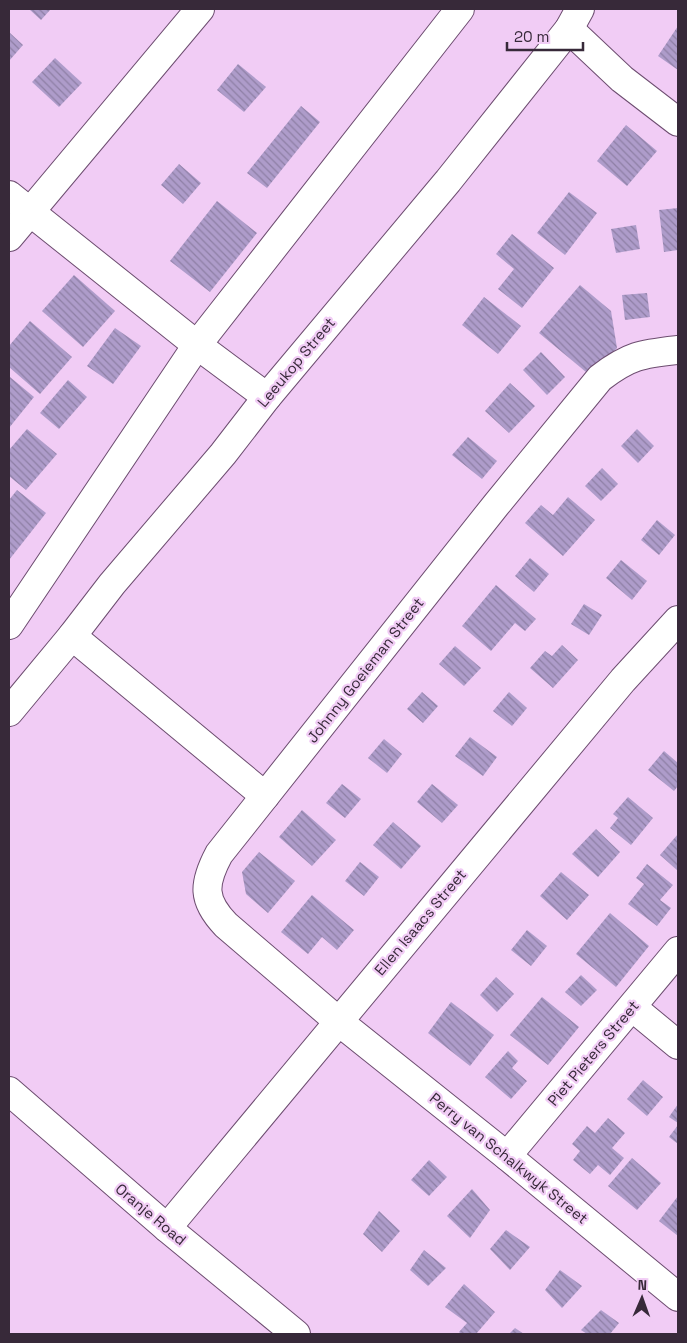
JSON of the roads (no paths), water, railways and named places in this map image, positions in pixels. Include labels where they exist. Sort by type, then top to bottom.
[{"type":"street","points":[[9,238],[200,9]]},
{"type":"street","points":[[9,624],[197,345],[460,9]]},
{"type":"street","points":[[574,19],[622,79],[678,122]]},
{"type":"street","name":"Leeukop Street","points":[[9,712],[112,584],[223,454],[267,397],[448,181],[574,19]]},
{"type":"street","points":[[9,195],[29,213],[197,345],[267,397]]},
{"type":"street","name":"Johnny Goeieman Street","points":[[338,1021],[226,925],[211,908],[207,883],[213,865],[219,854],[496,505],[600,378],[619,364],[635,356],[678,350]]},
{"type":"street","name":"Ellen Isaacs Street","points":[[167,1228],[616,688],[678,620]]},
{"type":"street","points":[[72,636],[265,796]]},
{"type":"street","name":"Piet Pieters Street","points":[[507,1156],[678,951]]},
{"type":"street","points":[[632,1006],[678,1045]]},
{"type":"street","name":"Perry van Schalkwyk Street","points":[[338,1021],[507,1156],[678,1297]]},
{"type":"street","name":"Oranje Road","points":[[9,1091],[167,1228],[296,1334]]}]
